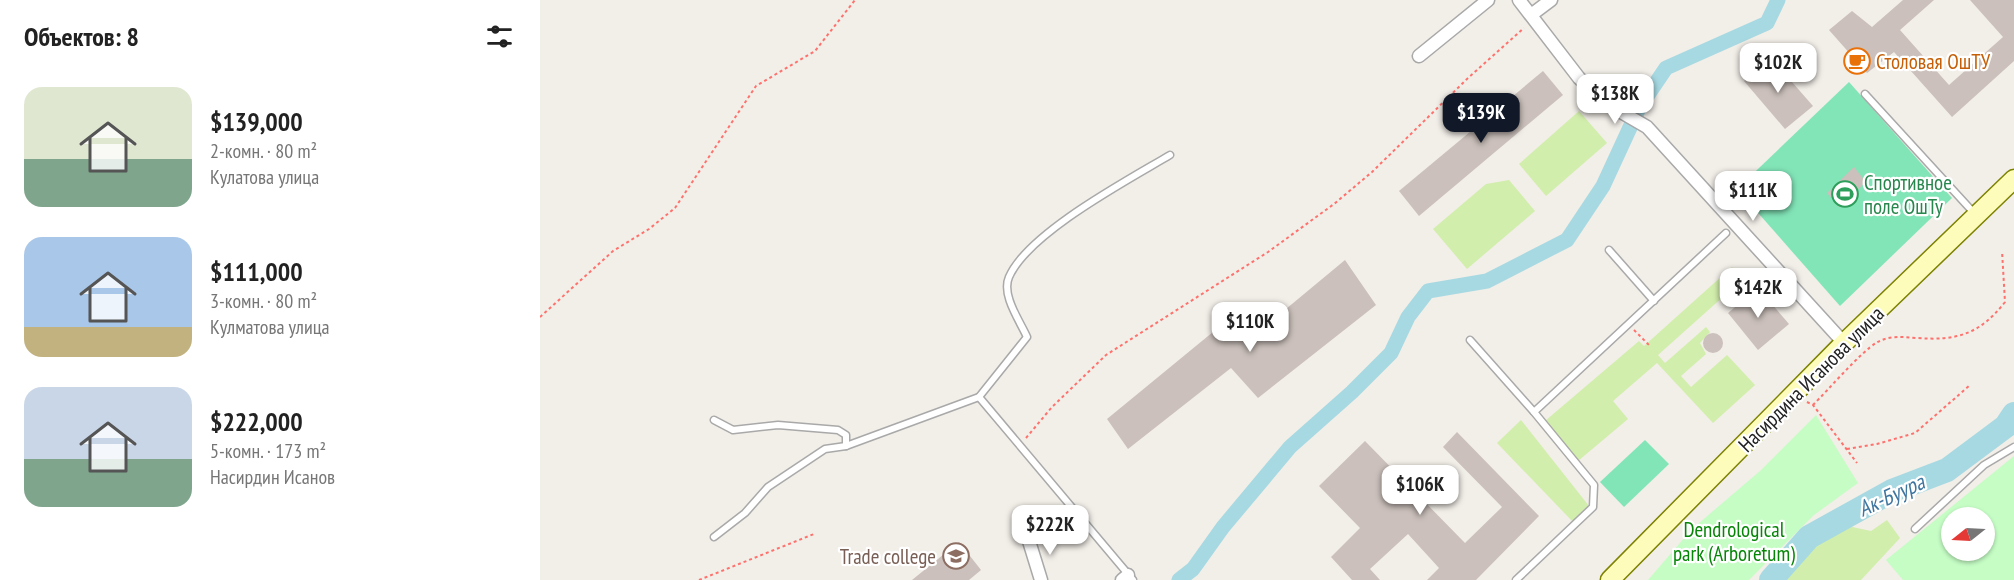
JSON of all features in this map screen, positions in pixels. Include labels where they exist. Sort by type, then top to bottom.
[{"type":"main road","name":"Насирдина Исанова улица","points":[[1610,580],[1794,397],[1844,344],[2014,179]]},
{"type":"street","points":[[1419,56],[1488,0]]},
{"type":"street","points":[[1519,0],[1560,56],[1604,102],[1641,123],[1844,344]]},
{"type":"street","points":[[1531,15],[1551,0]]},
{"type":"street","points":[[1029,541],[1041,580]]},
{"type":"lane","points":[[1865,94],[1976,216]]},
{"type":"lane","points":[[714,537],[745,513],[768,487],[825,449],[846,446],[979,397],[1027,337],[1007,293],[1008,277],[1036,242],[1092,202],[1170,155]]},
{"type":"lane","points":[[1534,411],[1726,233]]},
{"type":"lane","points":[[1610,250],[1654,301]]},
{"type":"lane","points":[[1470,340],[1534,411],[1594,485],[1593,507],[1516,580]]},
{"type":"lane","points":[[979,397],[1128,578]]},
{"type":"lane","points":[[714,420],[733,430],[778,425],[838,430],[846,435],[846,446]]},
{"type":"lane","points":[[1915,529],[1984,465],[2014,447]]},
{"type":"path","points":[[540,317],[614,251],[649,230],[675,208],[756,86],[815,51],[855,0]]},
{"type":"path","points":[[1020,444],[1073,386],[1106,355],[1268,252],[1365,178],[1467,79],[1517,36],[1527,26],[1531,15]]},
{"type":"path","points":[[1813,405],[1875,343],[1895,336],[1939,340],[1965,335],[1989,322],[2005,302],[2002,251]]},
{"type":"path","points":[[1628,324],[1651,347]]},
{"type":"path","points":[[1847,450],[1915,433],[1969,386]]},
{"type":"path","points":[[1794,397],[1813,405],[1857,463]]},
{"type":"path","points":[[699,580],[814,534]]},
{"type":"green space","name":"Спортивное поле ОшТу","points":[[1849,82],[1952,198],[1840,306],[1737,189]]},
{"type":"green space","points":[[1579,111],[1607,143],[1546,196],[1519,164]]},
{"type":"green space","points":[[1509,180],[1535,211],[1467,269],[1433,229],[1486,184]]},
{"type":"green space","points":[[1732,267],[1743,279],[1658,355],[1665,363],[1706,327],[1710,332],[1700,343],[1706,354],[1681,376],[1691,387],[1727,355],[1755,385],[1713,423],[1657,363],[1613,401],[1628,419],[1578,461],[1545,421],[1639,341],[1644,346]]},
{"type":"green space","name":"Dendrological park (Arboretum)","points":[[1816,415],[1858,483],[1814,515],[1749,580],[1648,580],[1692,529],[1760,471]]},
{"type":"green space","points":[[1521,420],[1589,506],[1573,522],[1497,443]]},
{"type":"green space","points":[[1645,440],[1669,464],[1624,507],[1600,482]]},
{"type":"green space","points":[[2014,456],[2014,580],[1903,580],[1886,560],[1941,515],[1941,561],[1995,561],[1995,507],[1951,507]]},
{"type":"green space","points":[[1887,520],[1900,538],[1861,580],[1783,580],[1801,553],[1843,525],[1871,531]]},
{"type":"building","points":[[1903,0],[1934,0],[1900,30],[1949,85],[2003,37],[1970,0],[2014,0],[2014,61],[1952,117],[1894,52],[1867,73],[1829,30],[1852,11],[1872,27]]},
{"type":"building","points":[[1771,58],[1813,106],[1785,129],[1744,81]]},
{"type":"building","points":[[1543,71],[1563,95],[1419,216],[1399,191]]},
{"type":"building","points":[[1854,167],[1866,182],[1839,207],[1827,193]]},
{"type":"building","points":[[1345,260],[1376,305],[1258,398],[1231,368],[1128,449],[1107,419],[1230,318],[1245,343]]},
{"type":"building","points":[[1758,288],[1789,324],[1758,350],[1728,313]]},
{"type":"building","points":[[1713,333],[1720,336],[1723,343],[1720,350],[1713,353],[1706,350],[1703,343],[1706,336]]},
{"type":"building","points":[[1457,432],[1539,516],[1476,580],[1427,580],[1439,568],[1408,534],[1370,569],[1380,580],[1352,580],[1331,557],[1360,528],[1319,486],[1365,441],[1465,543],[1502,507],[1443,447]]},
{"type":"building","name":"Trade college","points":[[959,542],[981,570],[969,580],[912,580]]},
{"type":"waterway","points":[[1179,580],[1193,569],[1223,527],[1290,447],[1352,392],[1391,353],[1408,317],[1428,291],[1487,281],[1567,240],[1603,186],[1639,108],[1666,68],[1767,23],[1778,0]]},
{"type":"waterway","name":"Ак-Буура","points":[[1771,580],[1809,537],[1892,491],[1947,470],[2006,426],[2014,414]]},
{"type":"place","name":"Столовая ОшТУ","points":[[1857,61]]},
{"type":"place","name":"Спортивное поле ОшТу","points":[[1845,194]]},
{"type":"place","name":"Trade college","points":[[956,556]]}]
